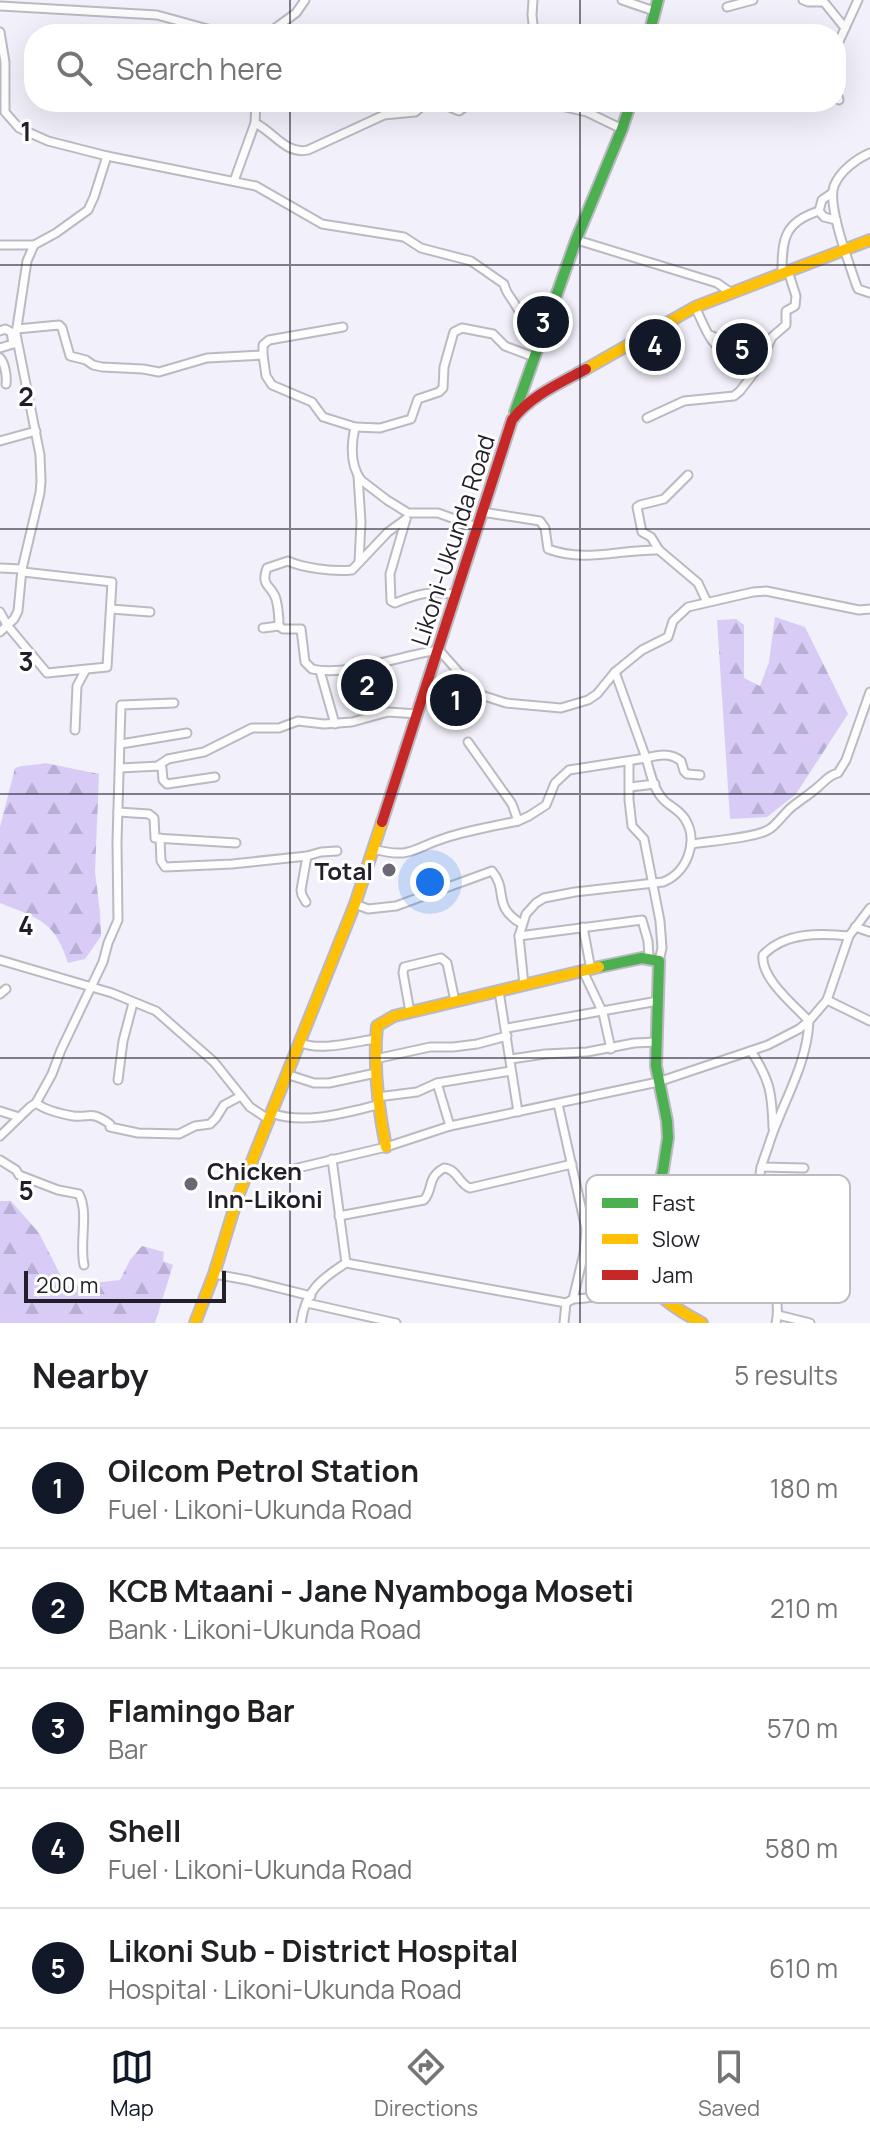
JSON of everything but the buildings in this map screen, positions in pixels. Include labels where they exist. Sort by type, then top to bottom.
[{"type":"main road","points":[[512,420],[576,240],[628,112]]},
{"type":"main road","name":"Likoni-Ukunda Road","points":[[195,1323],[246,1176],[355,904],[512,420],[530,401],[544,392],[695,307],[870,240]]},
{"type":"main road","points":[[526,381],[525,390],[529,396],[544,392]]},
{"type":"main road","points":[[386,1147],[377,1101],[375,1059],[377,1026],[383,1021],[624,961],[654,959],[658,1001],[658,1082],[668,1124],[662,1175]]},
{"type":"main road","points":[[670,1303],[702,1323]]},
{"type":"street","points":[[281,24],[296,13],[305,0]]},
{"type":"street","points":[[533,0],[533,24]]},
{"type":"street","points":[[622,0],[656,5]]},
{"type":"street","points":[[727,7],[753,0]]},
{"type":"street","points":[[803,0],[824,2],[842,24]]},
{"type":"street","points":[[846,26],[858,0]]},
{"type":"street","points":[[0,6],[157,15],[190,24]]},
{"type":"street","points":[[0,32],[5,62],[2,115],[26,133],[107,156],[261,188],[322,224],[399,236],[421,248],[471,261],[504,284],[506,294],[524,320],[544,333]]},
{"type":"street","points":[[234,181],[255,123],[256,112]]},
{"type":"street","points":[[255,123],[270,131],[285,146],[300,152],[397,112]]},
{"type":"street","points":[[587,112],[622,129]]},
{"type":"street","points":[[870,153],[847,168],[835,183],[832,193],[836,220],[856,286],[870,293]]},
{"type":"street","points":[[0,245],[34,245],[88,210],[107,156]]},
{"type":"street","points":[[819,211],[822,200],[832,193]]},
{"type":"street","points":[[819,211],[824,217],[836,220]]},
{"type":"street","points":[[647,418],[684,401],[727,398],[740,391],[757,369],[772,337],[786,325],[786,311],[795,306],[796,296],[785,272],[782,252],[787,234],[801,217],[819,211]]},
{"type":"street","points":[[576,240],[717,283],[730,292]]},
{"type":"street","points":[[15,341],[27,261],[34,245]]},
{"type":"street","points":[[695,307],[710,335]]},
{"type":"street","points":[[17,329],[59,325],[70,356],[114,369],[163,372],[207,358],[263,355]]},
{"type":"street","points":[[343,327],[269,340],[263,345],[263,355],[266,376],[272,385],[312,402],[323,417],[355,427],[380,428],[411,419],[418,399],[443,388],[444,367],[453,335],[458,329],[467,327],[493,334],[505,346],[534,357]]},
{"type":"street","points":[[0,331],[5,329],[11,332],[15,341],[36,431],[41,487],[22,570],[18,611],[0,632]]},
{"type":"street","points":[[0,348],[15,341]]},
{"type":"street","points":[[0,358],[6,384]]},
{"type":"street","points":[[355,427],[352,453],[358,476],[361,522],[359,563]]},
{"type":"street","points":[[0,441],[36,431]]},
{"type":"street","points":[[688,475],[664,499],[637,507],[642,532],[698,583],[707,602]]},
{"type":"street","points":[[358,476],[407,516]]},
{"type":"street","points":[[482,512],[540,521],[545,528],[548,549],[571,556],[659,550]]},
{"type":"street","points":[[279,626],[274,594],[265,583],[264,572],[268,567],[286,560],[298,566],[324,570],[354,569],[407,516],[438,513],[477,527]]},
{"type":"street","points":[[407,516],[390,574],[391,601],[395,603],[427,592],[456,594]]},
{"type":"street","points":[[0,568],[112,581],[108,666],[85,671],[46,672],[0,612]]},
{"type":"street","points":[[263,628],[279,626],[302,630],[307,666],[320,671],[439,650],[476,693],[506,703],[561,708],[578,704],[597,694],[615,672],[642,650],[668,637],[673,621],[681,611],[693,605],[766,591],[870,609]]},
{"type":"street","points":[[111,609],[150,612]]},
{"type":"street","points":[[75,730],[77,686],[85,671]]},
{"type":"street","points":[[320,671],[335,724]]},
{"type":"street","points":[[524,985],[519,936],[529,909],[544,898],[667,881],[688,859],[691,844],[685,819],[663,799],[655,784],[615,672]]},
{"type":"street","points":[[691,844],[744,837],[770,829],[792,806],[838,773],[846,760],[870,692]]},
{"type":"street","points":[[0,1136],[36,1103],[52,1074],[103,962],[119,914],[121,705],[174,703]]},
{"type":"street","points":[[120,768],[159,765],[168,759],[204,752],[252,728],[279,728],[298,721],[335,724],[388,712],[418,714]]},
{"type":"street","points":[[121,744],[187,733]]},
{"type":"street","points":[[468,742],[512,804],[518,821]]},
{"type":"street","points":[[373,849],[392,854],[412,853],[444,838],[518,821],[546,805],[552,786],[569,770],[664,755],[681,761],[687,774],[700,775]]},
{"type":"street","points":[[629,761],[632,826],[644,839],[662,936],[662,948],[654,959]]},
{"type":"street","points":[[159,765],[165,783],[215,777]]},
{"type":"street","points":[[630,787],[655,784]]},
{"type":"street","points":[[118,812],[150,814],[154,818],[155,838],[236,843]]},
{"type":"street","points":[[160,838],[161,861],[165,867],[214,865],[337,851]]},
{"type":"street","points":[[306,902],[301,890],[307,856]]},
{"type":"street","points":[[355,904],[368,909],[396,906],[492,871],[497,877],[504,909],[522,924]]},
{"type":"street","points":[[246,1176],[268,1175],[386,1147],[450,1126],[658,1082],[789,1036],[809,1021],[827,1000],[849,936],[870,908]]},
{"type":"street","points":[[519,936],[642,920],[654,959]]},
{"type":"street","points":[[583,927],[587,970],[603,1013],[611,1049]]},
{"type":"street","points":[[855,927],[870,932]]},
{"type":"street","points":[[760,1175],[773,1130],[793,1087],[809,1038],[809,1021],[774,985],[762,963],[763,955],[792,938],[812,934],[849,936]]},
{"type":"street","points":[[410,1012],[404,967],[441,958],[447,963],[455,1001]]},
{"type":"street","points":[[0,960],[112,993],[163,1015],[214,1062],[250,1107],[270,1116],[330,1117],[417,1092],[437,1083],[511,1071]]},
{"type":"street","points":[[499,991],[518,1112]]},
{"type":"street","points":[[827,1000],[870,1021]]},
{"type":"street","points":[[375,1059],[430,1047],[477,1044],[519,1024],[603,1013],[658,1001]]},
{"type":"street","points":[[118,1080],[123,1041],[133,1003]]},
{"type":"street","points":[[299,1042],[307,1047],[319,1047],[375,1039]]},
{"type":"street","points":[[511,1059],[657,1042]]},
{"type":"street","points":[[751,1051],[771,1088],[773,1130]]},
{"type":"street","points":[[286,1074],[314,1083],[329,1083],[376,1073]]},
{"type":"street","points":[[437,1083],[450,1126]]},
{"type":"street","points":[[36,1103],[68,1115],[99,1116],[110,1127],[118,1129],[179,1134],[195,1126],[210,1124],[224,1105],[241,1096]]},
{"type":"street","points":[[558,1104],[586,1229],[584,1253],[564,1323]]},
{"type":"street","points":[[0,1111],[19,1117]]},
{"type":"street","points":[[332,1159],[346,1263]]},
{"type":"street","points":[[0,1160],[26,1178],[79,1194],[83,1203],[81,1239],[84,1265]]},
{"type":"street","points":[[339,1216],[424,1200],[429,1194],[432,1179],[444,1168],[452,1171],[462,1184],[470,1188],[572,1164]]},
{"type":"street","points":[[761,1167],[804,1168]]},
{"type":"street","points":[[301,1323],[313,1289],[322,1278],[346,1263],[569,1301],[586,1299]]},
{"type":"street","points":[[214,1274],[247,1280],[396,1323]]},
{"type":"street","points":[[777,1319],[810,1323]]},
{"type":"green space","points":[[775,617],[805,627],[848,714],[796,794],[767,817],[730,819],[717,620],[736,619],[744,625],[744,678],[760,686],[769,662]]},
{"type":"green space","points":[[45,763],[99,774],[95,872],[101,936],[85,959],[68,963],[51,930],[35,918],[0,903],[0,827],[15,768]]},
{"type":"green space","points":[[0,1201],[11,1201],[39,1233],[66,1286],[120,1280],[130,1260],[142,1246],[164,1252],[163,1261],[173,1265],[155,1323],[0,1323]]},
{"type":"traffic: fast","points":[[652,24],[658,0]]},
{"type":"traffic: fast","points":[[515,412],[576,240],[628,112]]},
{"type":"traffic: fast","points":[[599,967],[642,958],[659,961],[656,1066],[668,1138],[662,1175]]},
{"type":"traffic: slow","points":[[586,369],[695,307],[870,240]]},
{"type":"traffic: slow","points":[[195,1323],[238,1196],[355,904],[382,822]]},
{"type":"traffic: slow","points":[[386,1147],[377,1087],[377,1026],[394,1016],[599,967]]},
{"type":"traffic: slow","points":[[670,1303],[702,1323]]},
{"type":"traffic: jam","points":[[382,822],[512,420],[536,397],[586,369]]},
{"type":"place","name":"Flamingo Bar","points":[[543,322]]},
{"type":"place","name":"Shell","points":[[655,345]]},
{"type":"place","name":"Likoni Sub - District Hospital","points":[[742,349]]},
{"type":"place","name":"KCB Mtaani - Jane Nyamboga Moseti","points":[[367,685]]},
{"type":"place","name":"Oilcom Petrol Station","points":[[456,700]]},
{"type":"place","name":"Total","points":[[389,870]]},
{"type":"place","name":"Chicken Inn-Likoni","points":[[191,1184]]}]
